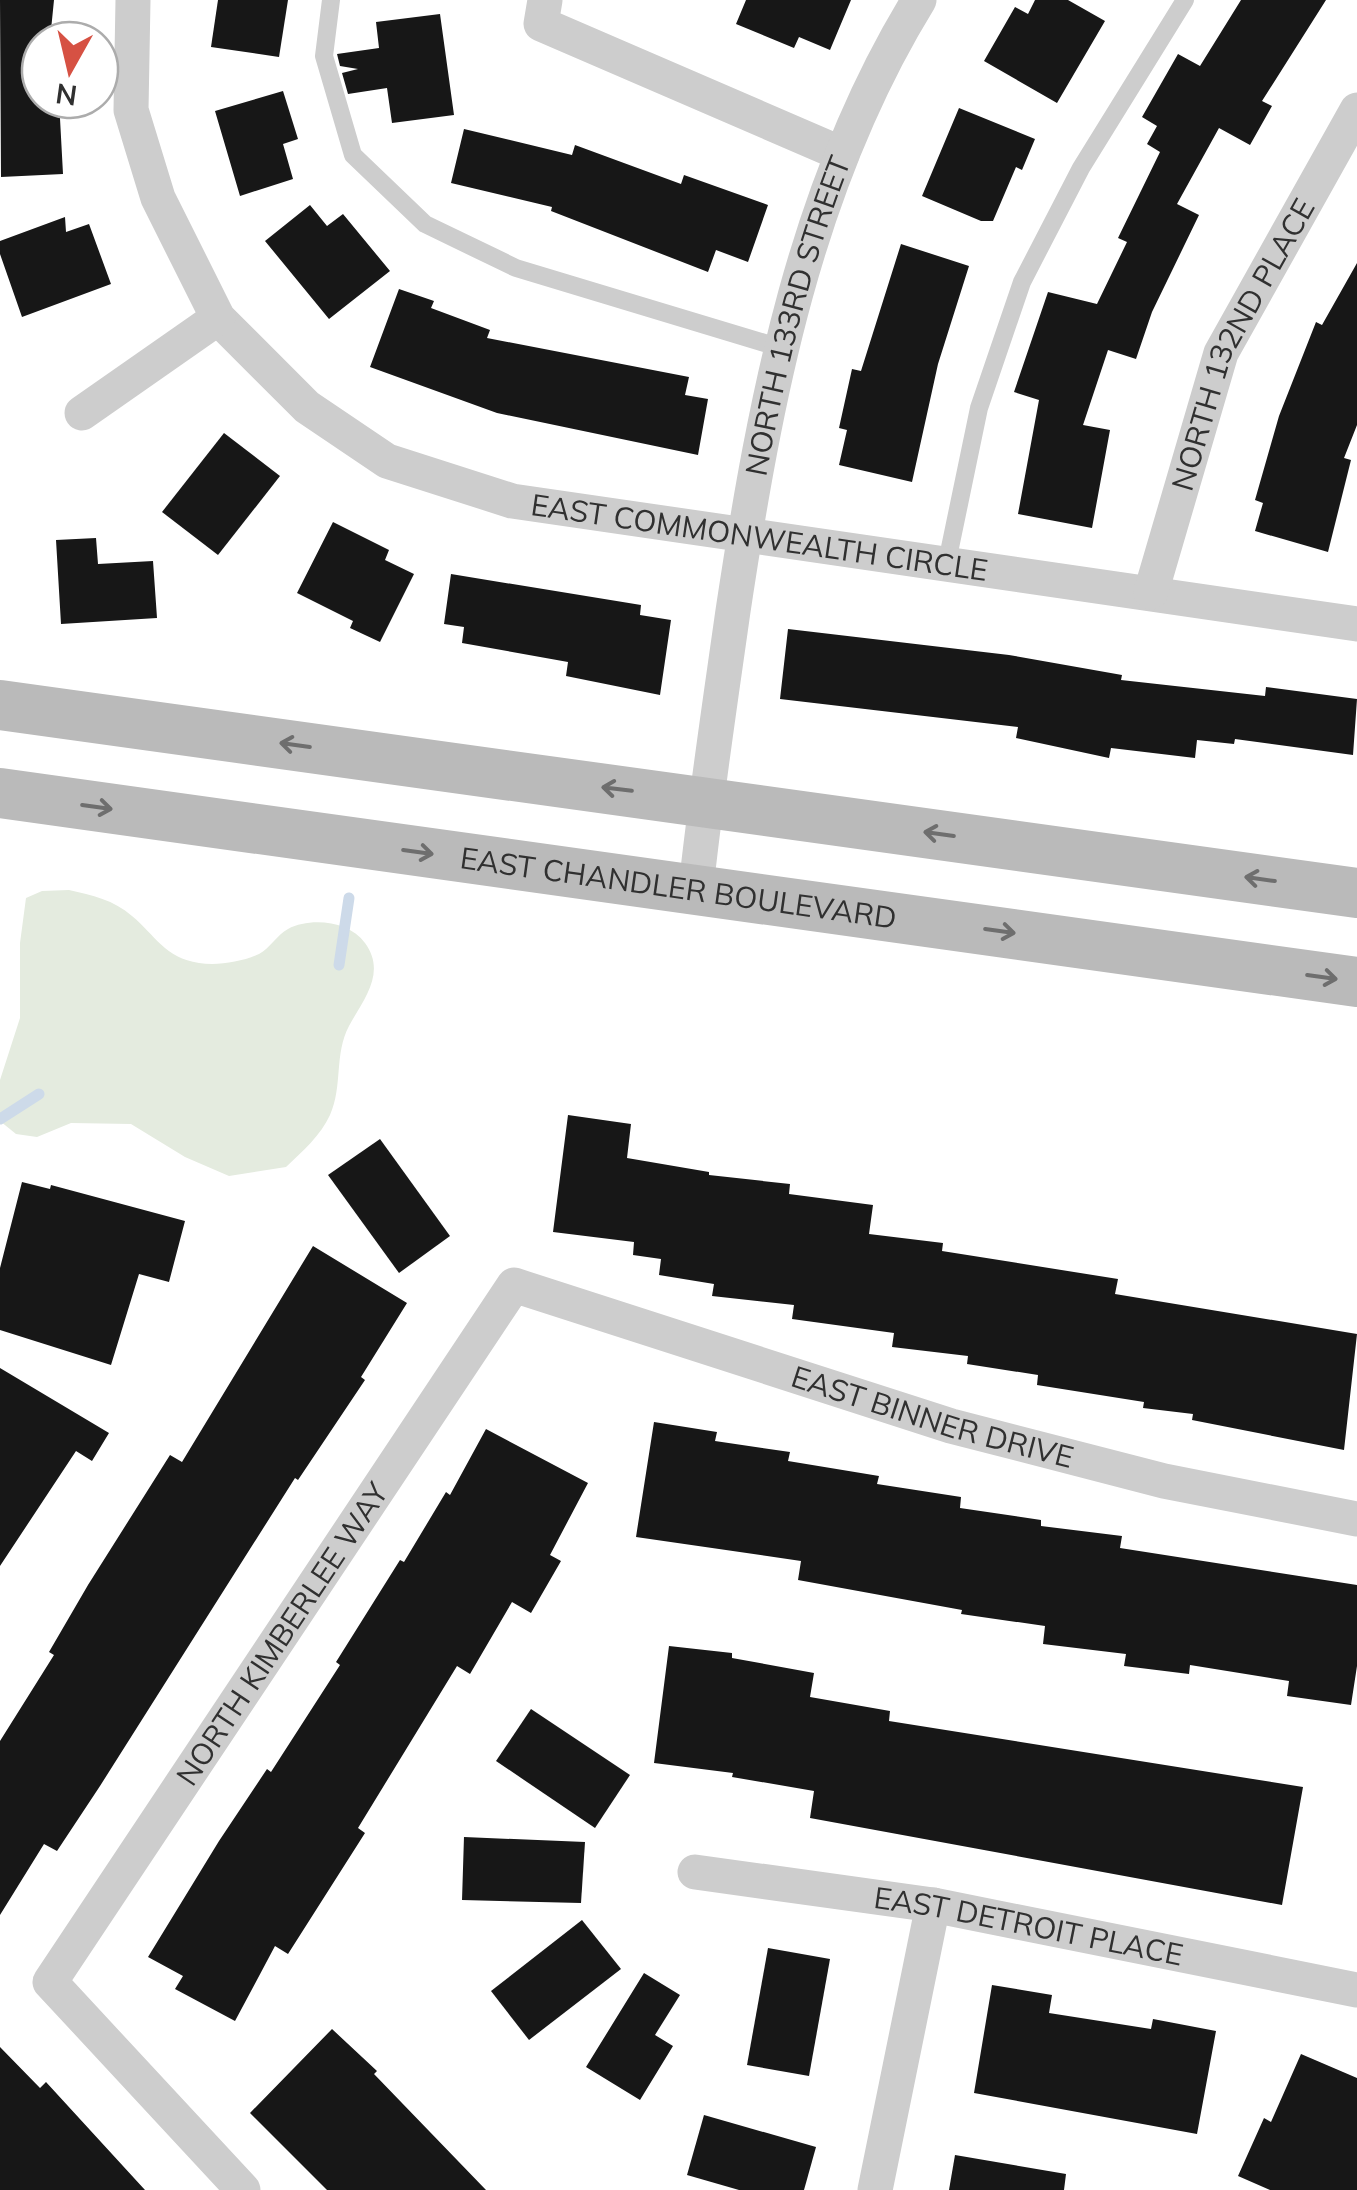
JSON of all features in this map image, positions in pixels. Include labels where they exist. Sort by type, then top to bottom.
[{"type":"main road","points":[[0,705],[1357,893]]},
{"type":"main road","name":"EAST CHANDLER BOULEVARD","points":[[0,793],[1357,982]]},
{"type":"street","name":"EAST COMMONWEALTH CIRCLE","points":[[133,0],[131,110],[158,198],[218,318],[307,407],[386,461],[512,501],[1357,624]]},
{"type":"street","points":[[545,0],[541,24],[842,154]]},
{"type":"street","name":"NORTH 133RD STREET","points":[[696,888],[744,535],[780,348],[806,245],[842,154],[919,0]]},
{"type":"street","name":"NORTH 132ND PLACE","points":[[1151,592],[1221,353],[1357,110]]},
{"type":"street","points":[[82,413],[218,318]]},
{"type":"street","name":"EAST BINNER DRIVE","points":[[514,1285],[950,1426],[1164,1481],[1357,1519]]},
{"type":"street","name":"NORTH KIMBERLEE WAY","points":[[243,2190],[50,1982],[514,1285]]},
{"type":"street","name":"EAST DETROIT PLACE","points":[[695,1872],[933,1905],[1357,1990]]},
{"type":"street","points":[[875,2190],[933,1905]]},
{"type":"lane","points":[[331,0],[324,56],[353,155],[426,224],[516,268],[780,348]]},
{"type":"lane","points":[[947,562],[979,408],[1022,282],[1080,168],[1185,0]]},
{"type":"shaded area","points":[[69,890],[118,906],[169,951],[199,963],[221,964],[252,957],[288,929],[307,923],[340,926],[365,943],[374,965],[373,976],[344,1037],[334,1104],[322,1129],[286,1167],[229,1176],[185,1157],[131,1124],[71,1123],[37,1137],[16,1134],[0,1121],[0,1080],[20,1018],[20,943],[26,898],[42,891]]},
{"type":"building","points":[[0,0],[54,0],[52,20],[20,20],[20,120],[60,120],[63,174],[1,177]]},
{"type":"building","points":[[218,0],[288,0],[279,57],[211,47]]},
{"type":"building","points":[[746,0],[851,0],[830,50],[799,37],[794,48],[736,24]]},
{"type":"building","points":[[1035,0],[1068,0],[1105,21],[1057,103],[984,61],[1015,7],[1028,14]]},
{"type":"building","points":[[1241,0],[1326,0],[1262,101],[1272,106],[1250,145],[1219,128],[1177,204],[1199,215],[1152,312],[1136,359],[1108,350],[1083,425],[1110,430],[1092,528],[1018,514],[1039,400],[1014,392],[1048,292],[1097,304],[1127,242],[1118,238],[1160,152],[1147,144],[1157,126],[1142,117],[1178,54],[1200,66]]},
{"type":"building","points":[[440,14],[454,115],[392,123],[387,88],[348,94],[342,73],[358,69],[340,66],[337,54],[379,48],[376,22]]},
{"type":"building","points":[[283,91],[298,139],[283,144],[293,179],[240,196],[215,111]]},
{"type":"building","points":[[959,108],[1035,139],[1022,170],[1016,167],[993,221],[981,221],[922,196]]},
{"type":"building","points":[[464,129],[572,155],[575,145],[681,184],[684,175],[768,205],[748,262],[716,250],[708,272],[551,211],[552,207],[451,183]]},
{"type":"building","points":[[310,205],[327,226],[343,214],[390,271],[329,319],[265,241]]},
{"type":"building","points":[[65,217],[66,232],[89,224],[111,284],[22,317],[0,254],[0,241]]},
{"type":"building","points":[[901,244],[969,266],[938,364],[912,482],[839,465],[847,430],[839,428],[852,369],[861,371]]},
{"type":"building","points":[[1357,263],[1357,425],[1344,458],[1351,460],[1328,552],[1255,531],[1263,503],[1255,500],[1279,416],[1316,322],[1322,325]]},
{"type":"building","points":[[399,289],[434,301],[431,308],[490,330],[487,338],[689,377],[685,395],[708,399],[698,455],[497,413],[370,367]]},
{"type":"building","points":[[224,433],[280,476],[218,555],[162,512]]},
{"type":"building","points":[[333,522],[389,550],[385,560],[414,574],[380,642],[350,628],[353,621],[297,593]]},
{"type":"building","points":[[96,538],[98,564],[153,561],[157,618],[61,624],[56,540]]},
{"type":"building","points":[[451,574],[641,605],[640,615],[671,620],[660,695],[566,676],[568,662],[462,643],[464,627],[444,624]]},
{"type":"building","points":[[788,629],[1009,655],[1122,675],[1121,680],[1265,696],[1266,687],[1357,699],[1353,755],[1235,739],[1234,744],[1197,740],[1195,758],[1111,748],[1109,758],[1016,738],[1018,727],[780,699]]},
{"type":"building","points":[[568,1115],[631,1124],[627,1158],[709,1175],[790,1184],[789,1194],[873,1205],[869,1234],[943,1243],[942,1251],[1118,1279],[1115,1294],[1357,1334],[1344,1450],[1192,1420],[1193,1414],[1143,1408],[1144,1402],[1037,1385],[1038,1375],[967,1364],[968,1356],[892,1347],[894,1333],[792,1319],[794,1305],[712,1296],[714,1284],[659,1275],[661,1259],[633,1255],[634,1242],[553,1232]]},
{"type":"building","points":[[380,1139],[450,1236],[399,1273],[328,1175]]},
{"type":"building","points":[[22,1182],[50,1189],[51,1185],[185,1221],[169,1282],[139,1274],[111,1365],[0,1330],[0,1268]]},
{"type":"building","points":[[313,1246],[407,1303],[361,1377],[365,1380],[298,1480],[295,1478],[57,1851],[44,1844],[0,1915],[0,1741],[54,1655],[49,1652],[88,1585],[170,1455],[182,1462]]},
{"type":"building","points":[[0,1368],[109,1433],[92,1461],[76,1451],[0,1566]]},
{"type":"building","points":[[654,1422],[717,1432],[715,1441],[790,1452],[788,1461],[879,1476],[877,1484],[961,1497],[960,1508],[1041,1520],[1041,1526],[1122,1536],[1120,1548],[1357,1585],[1357,1666],[1351,1705],[1287,1696],[1289,1681],[1190,1665],[1189,1674],[1124,1666],[1126,1654],[1043,1644],[1045,1626],[961,1614],[962,1610],[798,1580],[801,1561],[636,1537]]},
{"type":"building","points":[[486,1429],[588,1483],[550,1555],[561,1561],[531,1613],[512,1602],[470,1674],[457,1666],[358,1828],[365,1833],[288,1954],[275,1946],[235,2021],[175,1989],[183,1976],[148,1957],[219,1841],[267,1769],[271,1772],[340,1665],[336,1662],[400,1560],[404,1562],[446,1492],[450,1495]]},
{"type":"building","points":[[669,1646],[732,1653],[732,1658],[814,1673],[810,1697],[890,1711],[889,1721],[1303,1787],[1282,1905],[810,1818],[814,1791],[732,1777],[733,1773],[654,1763]]},
{"type":"building","points":[[531,1709],[630,1775],[595,1828],[496,1761]]},
{"type":"building","points":[[464,1837],[585,1842],[581,1903],[462,1900]]},
{"type":"building","points":[[582,1920],[621,1969],[529,2040],[491,1991]]},
{"type":"building","points":[[768,1948],[830,1959],[809,2076],[747,2065]]},
{"type":"building","points":[[644,1973],[680,1995],[655,2035],[673,2046],[640,2100],[586,2067]]},
{"type":"building","points":[[992,1985],[1052,1995],[1049,2013],[1151,2029],[1153,2019],[1216,2031],[1197,2134],[974,2093]]},
{"type":"building","points":[[332,2029],[377,2071],[374,2074],[486,2190],[327,2190],[250,2113]]},
{"type":"building","points":[[0,2047],[40,2088],[46,2082],[145,2190],[0,2190]]},
{"type":"building","points":[[1301,2054],[1357,2078],[1357,2190],[1270,2190],[1238,2176],[1264,2118],[1271,2122]]},
{"type":"building","points":[[704,2115],[816,2147],[804,2190],[739,2190],[687,2175]]},
{"type":"building","points":[[955,2155],[1066,2174],[1064,2190],[949,2190]]},
{"type":"waterway","points":[[339,965],[349,898]]},
{"type":"waterway","points":[[0,1119],[39,1094]]}]
